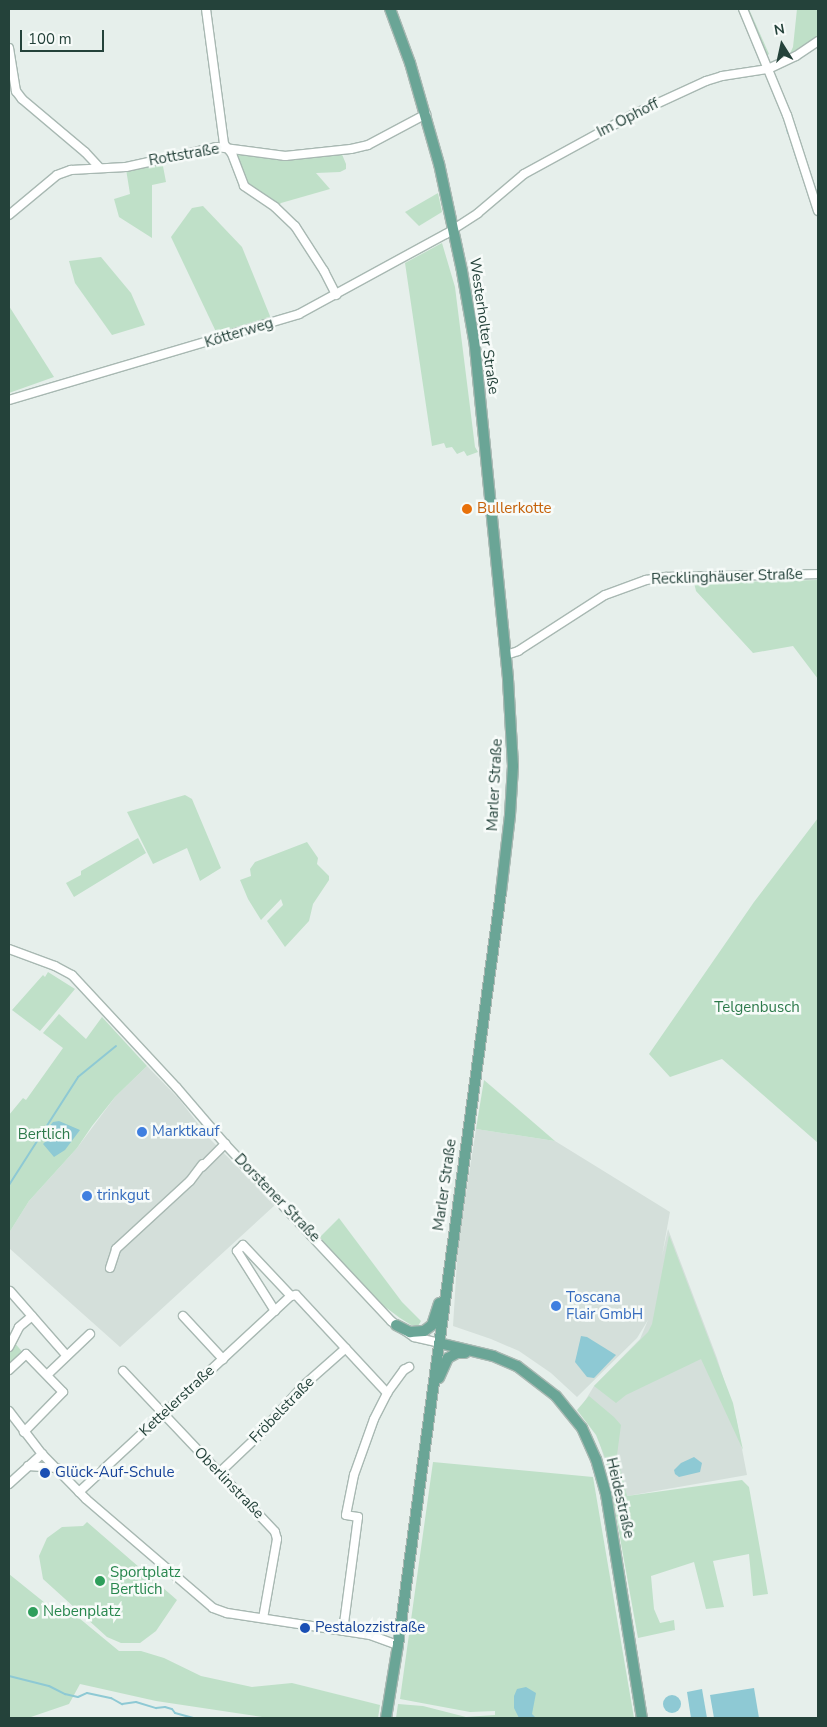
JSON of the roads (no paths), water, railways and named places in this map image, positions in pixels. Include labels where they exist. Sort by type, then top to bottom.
[{"type":"main road","name":"Westerholter Straße","points":[[390,9],[426,114],[454,229],[474,340],[506,655]]},
{"type":"main road","name":"Marler Straße","points":[[386,1718],[398,1644],[510,816],[512,731],[506,655]]},
{"type":"main road","points":[[396,1326],[410,1332],[419,1333],[429,1328],[446,1284]]},
{"type":"main road","name":"Heidestraße","points":[[439,1343],[493,1356],[530,1374],[556,1396],[582,1428],[594,1452],[613,1531],[642,1718]]},
{"type":"main road","points":[[430,1408],[442,1367],[448,1358],[458,1353],[493,1356]]},
{"type":"street","points":[[206,9],[224,144],[228,148],[244,186],[275,207],[295,226],[324,271],[336,295]]},
{"type":"street","points":[[743,9],[787,115],[818,211]]},
{"type":"street","name":"Im Ophoff","points":[[454,229],[524,174],[630,116],[706,81],[722,76],[768,69],[796,56],[818,41]]},
{"type":"street","points":[[9,48],[16,91],[22,99],[99,167]]},
{"type":"street","name":"Rottstraße","points":[[9,215],[57,175],[71,170],[99,167],[116,168],[196,151],[228,148],[285,156],[351,149],[368,144],[426,114]]},
{"type":"street","name":"Kötterweg","points":[[9,400],[299,314],[454,229]]},
{"type":"street","name":"Recklinghäuser Straße","points":[[506,655],[518,651],[605,595],[646,580],[666,577],[818,574]]},
{"type":"street","name":"Dorstener Straße","points":[[9,949],[55,966],[72,975],[177,1088],[225,1144],[396,1326],[414,1337],[439,1343]]},
{"type":"street","points":[[110,1268],[116,1249],[190,1181],[201,1167],[225,1144]]},
{"type":"street","points":[[275,1311],[237,1251],[243,1245],[346,1348],[387,1393]]},
{"type":"street","points":[[10,1291],[68,1356]]},
{"type":"street","name":"Kettelerstraße","points":[[79,1492],[293,1296]]},
{"type":"street","points":[[9,1347],[19,1327],[32,1316]]},
{"type":"street","points":[[183,1316],[223,1359]]},
{"type":"street","points":[[48,1374],[90,1334]]},
{"type":"street","name":"Fröbelstraße","points":[[219,1473],[258,1436],[303,1386],[346,1348]]},
{"type":"street","points":[[9,1370],[26,1354],[48,1374],[63,1392],[24,1432]]},
{"type":"street","points":[[343,1631],[358,1517],[346,1515],[348,1498],[360,1452],[387,1393],[404,1370],[409,1367]]},
{"type":"street","name":"Oberlinstraße","points":[[123,1371],[275,1532],[277,1539],[263,1618]]},
{"type":"street","points":[[9,1411],[21,1424],[24,1432],[42,1454],[79,1492],[213,1608],[227,1613],[370,1635],[398,1644]]},
{"type":"street","points":[[9,1484],[42,1454]]},
{"type":"street","points":[[28,1466],[57,1468]]},
{"type":"water","points":[[59,1121],[80,1130],[65,1150],[54,1157],[43,1144],[47,1140],[42,1135],[53,1122]]},
{"type":"water","points":[[581,1336],[587,1337],[616,1355],[594,1378],[587,1377],[575,1362]]},
{"type":"water","points":[[694,1457],[702,1463],[700,1472],[679,1477],[675,1474],[674,1470],[681,1463]]},
{"type":"water","points":[[526,1687],[536,1693],[532,1714],[536,1718],[519,1718],[514,1708],[514,1696],[517,1689]]},
{"type":"water","points":[[754,1688],[759,1718],[714,1718],[710,1695]]},
{"type":"water","points":[[702,1689],[707,1718],[691,1718],[687,1692]]},
{"type":"water","points":[[672,1695],[678,1698],[681,1704],[678,1710],[672,1713],[666,1710],[663,1704],[666,1698]]},
{"type":"waterway","points":[[787,128],[788,133]]},
{"type":"waterway","points":[[792,143],[797,159]]},
{"type":"waterway","points":[[9,1185],[78,1077],[116,1046]]},
{"type":"waterway","points":[[9,1676],[49,1686],[65,1694],[78,1697],[87,1693],[111,1698],[122,1704],[136,1702],[156,1708],[165,1707],[172,1709],[175,1713],[194,1718]]},
{"type":"waterway","points":[[206,1718],[220,1718]]},
{"type":"place","name":"Bullerkotte","points":[[467,509]]},
{"type":"place","name":"Marktkauf","points":[[142,1132]]},
{"type":"place","name":"trinkgut","points":[[87,1196]]},
{"type":"place","name":"Toscana Flair GmbH","points":[[556,1306]]},
{"type":"place","name":"Glück-Auf-Schule","points":[[45,1473]]},
{"type":"place","name":"Sportplatz Bertlich","points":[[100,1581]]},
{"type":"place","name":"Nebenplatz","points":[[33,1612]]},
{"type":"place","name":"Pestalozzistraße","points":[[305,1628]]},
{"type":"park label","name":"Telgenbusch","points":[[757,1008]]},
{"type":"park label","name":"Bertlich","points":[[44,1135]]}]
